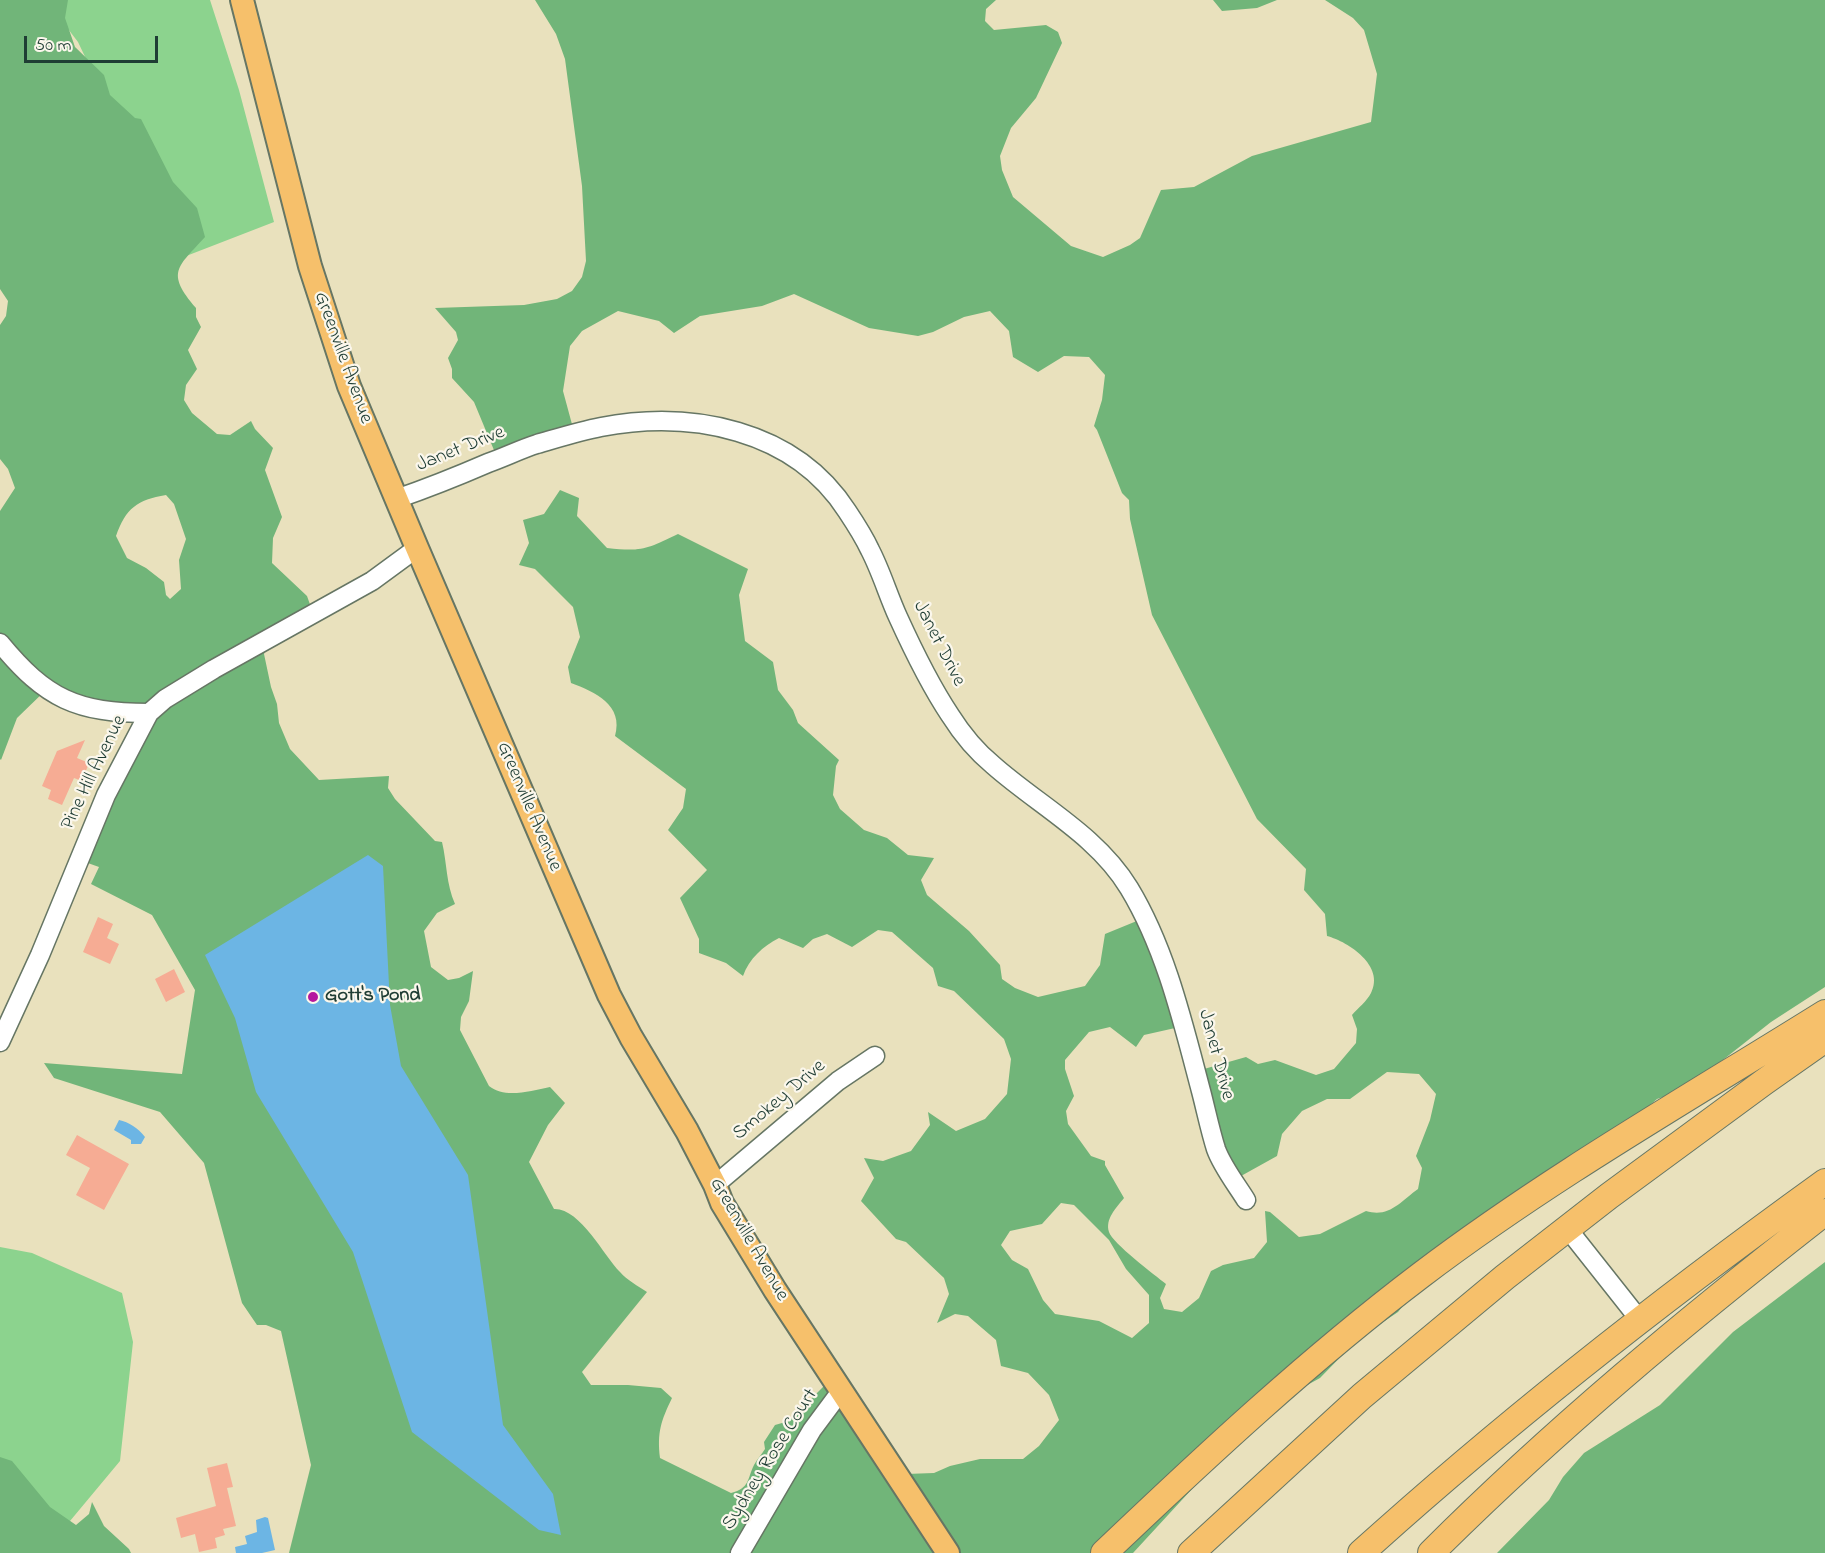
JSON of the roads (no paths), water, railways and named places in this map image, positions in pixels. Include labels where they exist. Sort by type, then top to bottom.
[{"type":"highway","points":[[1104,1553],[1206,1456],[1279,1391],[1423,1274],[1538,1193],[1825,1013]]},
{"type":"highway","points":[[1191,1553],[1406,1358],[1567,1228],[1764,1082],[1825,1040]]},
{"type":"highway","points":[[1360,1553],[1486,1444],[1639,1319],[1825,1182]]},
{"type":"highway","points":[[1431,1553],[1528,1460],[1626,1373],[1825,1212]]},
{"type":"highway","points":[[1084,1553],[1111,1529],[1152,1507]]},
{"type":"main road","name":"Greenville Avenue","points":[[242,0],[272,121],[325,315],[350,386],[609,995],[631,1037],[687,1131],[722,1203],[841,1391],[948,1553]]},
{"type":"street","name":"Janet Drive","points":[[396,498],[440,484],[534,445],[601,427],[660,421],[712,425],[748,434],[778,447],[802,462],[823,481],[845,507],[870,550],[897,616],[927,676],[969,741],[993,765],[1082,836],[1113,865],[1129,888],[1161,956],[1179,1009],[1217,1152],[1246,1200]]},
{"type":"street","name":"Pine Hill Avenue","points":[[0,1042],[40,955],[106,795],[149,713],[165,699],[214,669],[372,581],[417,548]]},
{"type":"street","points":[[0,643],[19,666],[40,685],[64,699],[87,708],[120,713],[149,713]]},
{"type":"street","name":"Smokey Drive","points":[[715,1185],[838,1081],[876,1056]]},
{"type":"street","points":[[1567,1228],[1639,1319]]},
{"type":"street","name":"Sydney Rose Court","points":[[740,1553],[812,1430],[841,1391]]},
{"type":"water","points":[[368,855],[383,866],[390,1005],[401,1066],[468,1175],[503,1425],[553,1494],[561,1535],[539,1530],[412,1432],[353,1252],[256,1092],[235,1018],[205,955]]},
{"type":"water","points":[[119,1120],[130,1124],[145,1137],[141,1144],[131,1144],[131,1140],[114,1130]]},
{"type":"water","points":[[268,1518],[275,1550],[262,1553],[236,1553],[235,1547],[247,1544],[245,1536],[257,1532],[256,1520]]},
{"type":"place","name":"Gott's Pond","points":[[313,997]]}]
